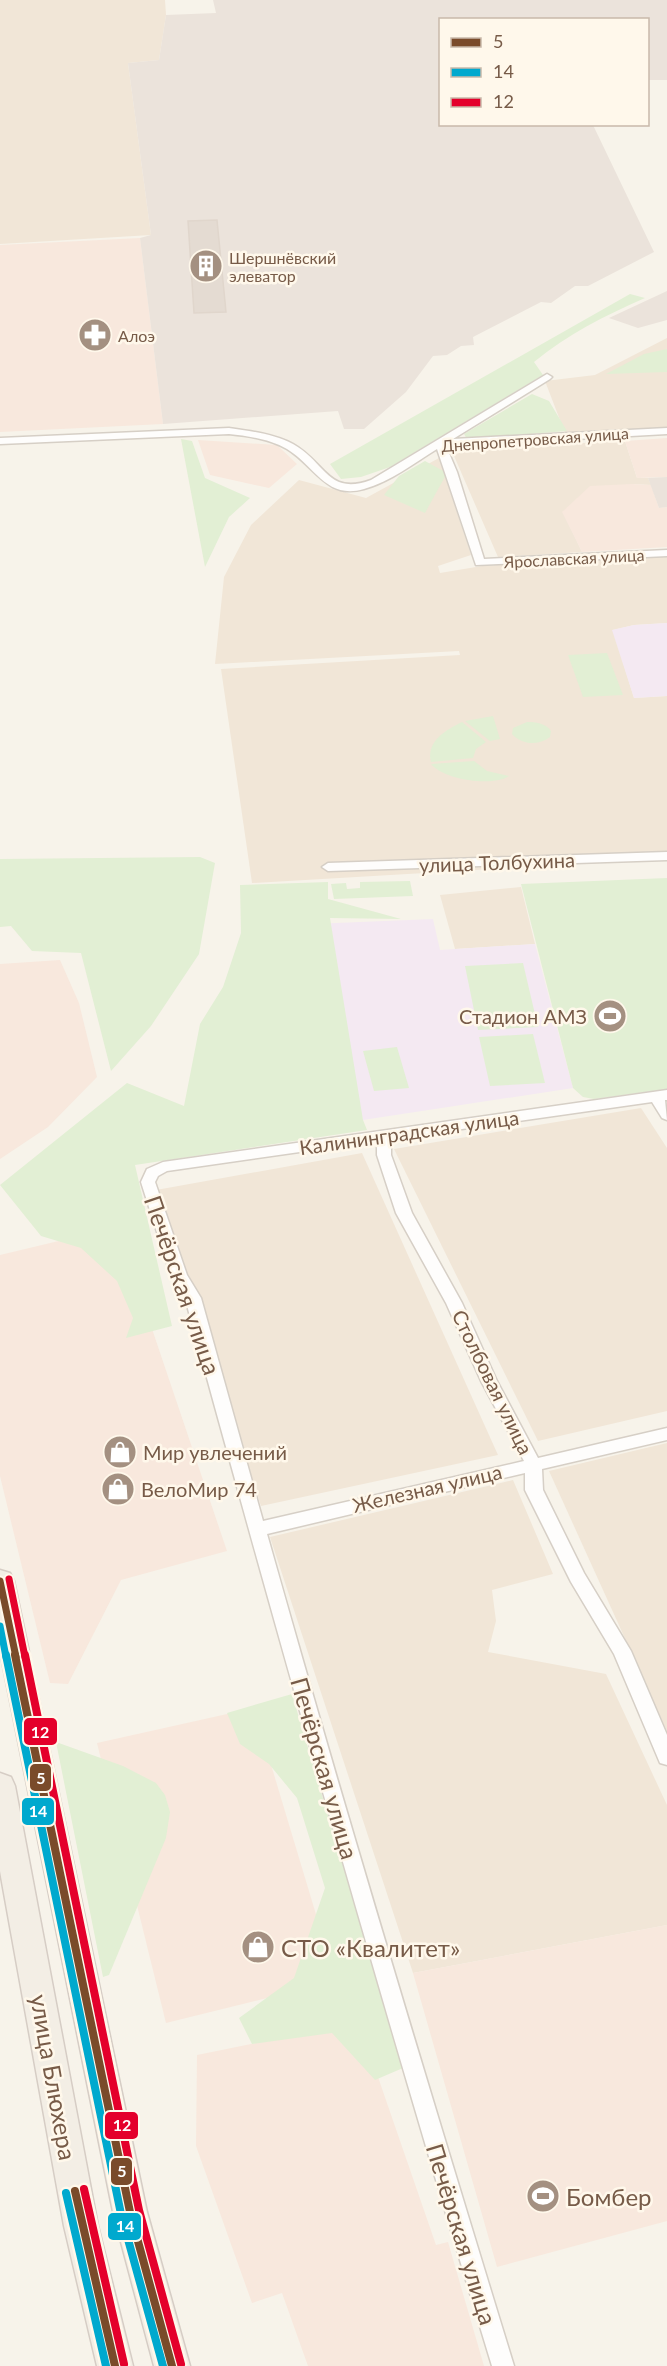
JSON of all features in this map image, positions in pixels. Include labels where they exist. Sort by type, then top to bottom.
[{"type":"main road","points":[[0,1581],[130,2212],[172,2366]]},
{"type":"main road","name":"улица Блюхера","points":[[0,1786],[81,2226],[115,2366]]},
{"type":"street","points":[[440,443],[547,377]]},
{"type":"street","name":"Днепропетровская улица","points":[[0,441],[229,431],[253,434],[289,446],[315,465],[327,481],[344,488],[361,487],[375,482],[440,443],[667,431]]},
{"type":"street","name":"Ярославская улица","points":[[440,443],[452,472],[480,563],[667,553]]},
{"type":"street","name":"улица Толбухина","points":[[328,867],[667,856]]},
{"type":"street","points":[[662,1096],[667,1115]]},
{"type":"street","name":"Калининградская улица","points":[[152,1173],[163,1167],[662,1096]]},
{"type":"street","name":"Столбовая улица","points":[[384,1136],[384,1155],[404,1213],[454,1303],[489,1381],[533,1463],[534,1490],[577,1577],[622,1651],[667,1757]]},
{"type":"street","name":"Печёрская улица","points":[[152,1173],[148,1182],[179,1276],[193,1298],[304,1699],[388,1987],[503,2366]]},
{"type":"street","name":"Железная улица","points":[[258,1529],[533,1463],[667,1434]]},
{"type":"shaded area","points":[[0,0],[165,0],[166,15],[159,60],[128,63],[151,235],[0,244]]},
{"type":"shaded area","points":[[213,0],[667,0],[667,80],[649,80],[649,18],[439,18],[439,126],[593,126],[654,252],[588,286],[575,286],[551,303],[541,302],[473,337],[474,345],[461,346],[447,355],[433,356],[406,392],[364,429],[344,429],[338,411],[163,424],[140,238],[151,235],[128,63],[159,60],[166,15],[216,13]]},
{"type":"shaded area","points":[[140,238],[163,424],[0,432],[0,245]]},
{"type":"shaded area","points":[[667,291],[667,320],[638,328],[609,318]]},
{"type":"shaded area","points":[[667,338],[667,427],[565,433],[545,381],[595,375]]},
{"type":"shaded area","points":[[667,438],[667,477],[637,478],[625,441]]},
{"type":"shaded area","points":[[198,440],[277,445],[297,464],[269,488],[210,475]]},
{"type":"shaded area","points":[[625,441],[637,478],[648,478],[651,485],[632,484],[563,512],[582,552],[498,557],[451,449]]},
{"type":"shaded area","points":[[439,458],[471,555],[438,566],[440,573],[482,566],[667,555],[667,623],[634,625],[613,630],[634,698],[667,696],[667,859],[252,883],[221,669],[460,655],[459,651],[215,664],[224,577],[251,525],[299,480],[366,498]]},
{"type":"shaded area","points":[[667,477],[667,507],[659,508],[648,478]]},
{"type":"shaded area","points":[[651,485],[659,508],[667,507],[667,547],[582,552],[562,512],[590,486]]},
{"type":"shaded area","points":[[667,623],[667,696],[634,698],[612,630],[634,625]]},
{"type":"shaded area","points":[[521,887],[535,944],[455,949],[440,895]]},
{"type":"shaded area","points":[[433,919],[440,950],[535,944],[573,1088],[363,1120],[312,924]]},
{"type":"shaded area","points":[[60,960],[79,1003],[97,1077],[48,1127],[0,1159],[0,964]]},
{"type":"shaded area","points":[[641,1108],[667,1148],[667,1411],[538,1441],[394,1149]]},
{"type":"shaded area","points":[[362,1153],[498,1455],[261,1506],[156,1190]]},
{"type":"shaded area","points":[[113,1228],[150,1323],[227,1551],[121,1580],[68,1684],[50,1683],[0,1476],[0,1255]]},
{"type":"shaded area","points":[[667,1443],[667,1731],[549,1471]]},
{"type":"shaded area","points":[[513,1480],[553,1574],[492,1590],[496,1621],[488,1652],[606,1674],[667,1805],[667,1925],[413,1973],[270,1537]]},
{"type":"shaded area","points":[[254,1708],[336,1981],[166,2023],[97,1743]]},
{"type":"shaded area","points":[[667,1925],[667,2221],[497,2267],[413,1973]]},
{"type":"shaded area","points":[[359,2022],[436,2245],[448,2242],[484,2366],[308,2366],[282,2293],[252,2303],[196,2146],[197,2055]]},
{"type":"green space","points":[[630,294],[645,298],[573,334],[534,362],[543,375],[390,467],[361,477],[341,479],[330,464]]},
{"type":"green space","points":[[667,349],[667,372],[606,374],[644,354]]},
{"type":"green space","points":[[532,394],[549,401],[567,431],[467,439],[464,434]]},
{"type":"green space","points":[[181,439],[192,441],[205,478],[250,498],[229,517],[205,567]]},
{"type":"green space","points":[[425,461],[447,473],[425,513],[384,495],[399,476]]},
{"type":"green space","points":[[607,653],[623,695],[583,697],[568,655]]},
{"type":"green space","points":[[493,716],[500,739],[490,741],[465,721]]},
{"type":"green space","points":[[462,722],[486,742],[476,749],[473,758],[431,762],[431,748],[434,742]]},
{"type":"green space","points":[[527,722],[546,726],[551,731],[550,737],[535,743],[516,738],[512,734],[513,728]]},
{"type":"green space","points":[[474,761],[487,771],[509,776],[492,781],[469,780],[446,774],[431,764]]},
{"type":"green space","points":[[200,857],[215,863],[199,954],[151,1026],[111,1071],[81,953],[32,951],[11,926],[0,927],[0,859]]},
{"type":"green space","name":"Стадион АМЗ","points":[[667,878],[667,1089],[594,1099],[583,1097],[573,1088],[521,884]]},
{"type":"green space","points":[[410,881],[413,896],[334,899],[331,884],[346,883],[347,889],[360,888],[360,882]]},
{"type":"green space","points":[[328,882],[328,899],[401,919],[330,918],[363,1120],[367,1130],[135,1165],[172,1326],[126,1338],[133,1318],[117,1281],[81,1248],[41,1236],[0,1185],[127,1083],[184,1106],[200,1024],[223,987],[241,933],[240,885]]},
{"type":"green space","points":[[523,963],[538,1027],[478,1030],[465,966]]},
{"type":"green space","points":[[533,1034],[545,1083],[490,1086],[479,1037]]},
{"type":"green space","points":[[397,1047],[409,1088],[374,1091],[363,1051]]},
{"type":"green space","points":[[292,1694],[403,2068],[375,2080],[332,2033],[252,2044],[239,2018],[294,1978],[325,1888],[297,1798],[269,1764],[240,1744],[227,1713]]},
{"type":"green space","points":[[56,1742],[123,1766],[156,1783],[165,1795],[170,1812],[166,1838],[109,1975],[103,1977]]},
{"type":"building","name":"Шершнёвский элеватор","points":[[217,220],[226,312],[194,313],[188,221]]},
{"type":"transit line","name":"12","points":[[9,1579],[139,2210],[181,2364]]},
{"type":"transit line","name":"5","points":[[0,1581],[130,2212],[172,2366]]},
{"type":"transit line","name":"14","points":[[0,1626],[121,2214],[163,2366]]},
{"type":"transit line","name":"12","points":[[84,2189],[124,2364]]},
{"type":"transit line","name":"5","points":[[75,2191],[115,2366]]},
{"type":"transit line","name":"14","points":[[66,2193],[106,2366]]},
{"type":"place","name":"Шершнёвский элеватор","points":[[206,266]]},
{"type":"place","name":"Алоэ","points":[[95,335]]},
{"type":"place","name":"Стадион АМЗ","points":[[610,1016]]},
{"type":"place","name":"Мир увлечений","points":[[120,1452]]},
{"type":"place","name":"ВелоМир 74","points":[[118,1489]]},
{"type":"place","name":"СТО «Квалитет»","points":[[258,1947]]},
{"type":"place","name":"Бомбер","points":[[543,2196]]}]
